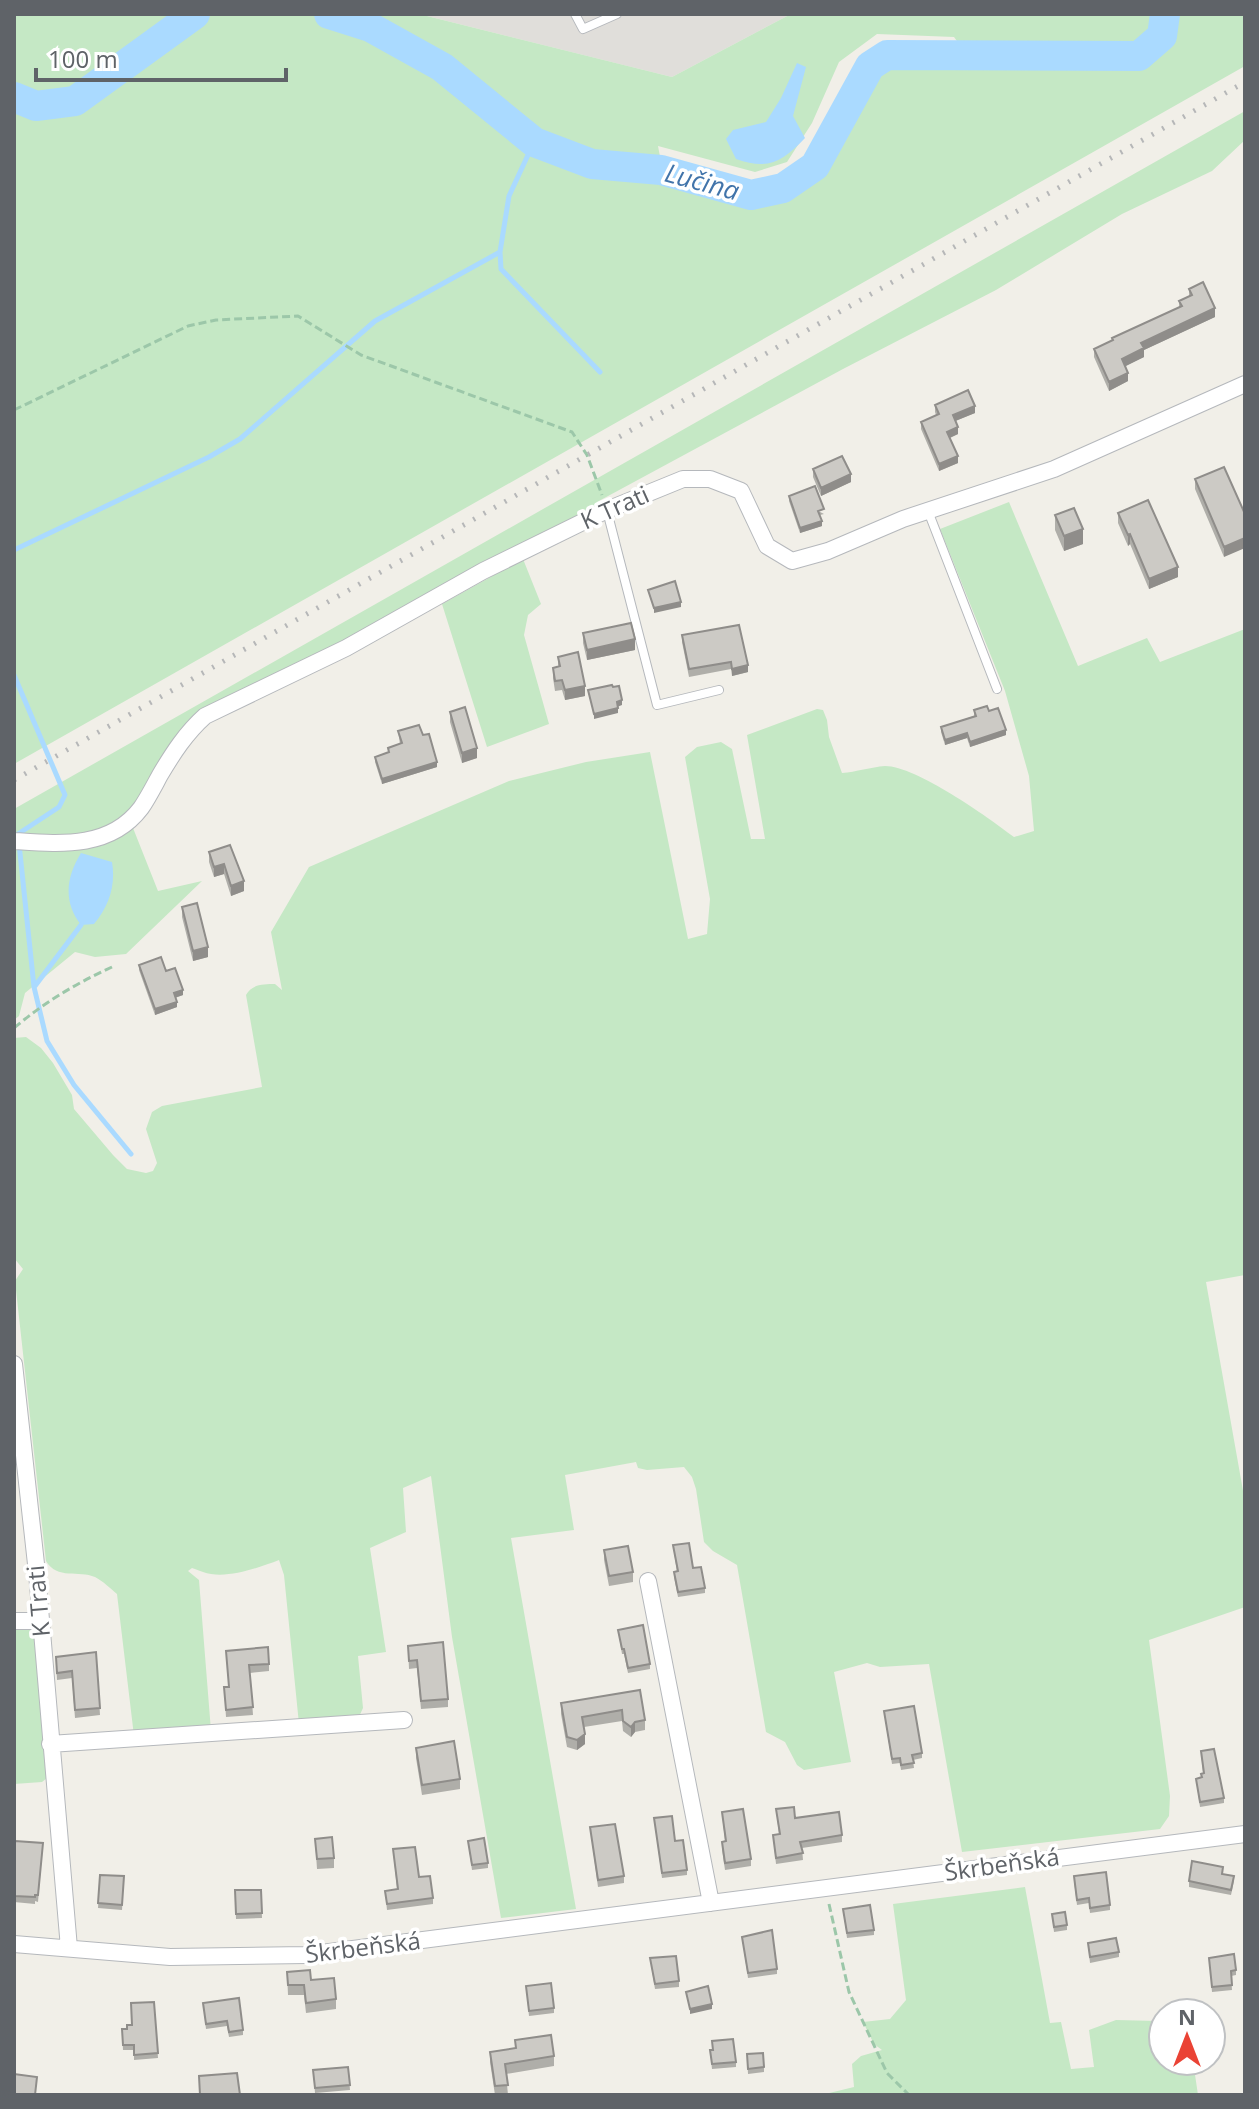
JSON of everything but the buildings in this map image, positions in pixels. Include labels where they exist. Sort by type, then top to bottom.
[{"type":"street","name":"K Trati","points":[[14,841],[62,844],[91,841],[107,835],[124,825],[141,808],[189,730],[205,716],[346,648],[483,571],[607,510],[683,479],[710,479],[741,491],[767,546],[792,561],[828,551],[927,511],[1054,469],[1245,384]]},
{"type":"street","name":"K Trati","points":[[14,1364],[69,1948]]},
{"type":"street","points":[[648,1581],[711,1903]]},
{"type":"street","points":[[14,1621],[40,1621]]},
{"type":"street","points":[[50,1744],[404,1720]]},
{"type":"street","name":"Škrbeňská","points":[[14,1944],[170,1957],[306,1955],[1245,1834]]},
{"type":"lane","points":[[575,14],[583,29],[617,14]]},
{"type":"lane","points":[[607,510],[657,705],[719,690]]},
{"type":"lane","points":[[927,511],[997,689]]},
{"type":"path","points":[[14,410],[188,326],[216,320],[298,316],[361,355],[572,432],[592,466],[607,510]]},
{"type":"path","points":[[14,1028],[42,1004],[74,984],[112,967]]},
{"type":"path","points":[[825,1888],[849,1992],[887,2073],[909,2095]]},
{"type":"shaded area","points":[[419,14],[791,14],[672,77]]},
{"type":"green space","points":[[14,14],[419,14],[672,77],[791,14],[1245,14],[1245,66],[14,764]],"holes":[[[877,34],[954,37],[971,60],[893,61],[873,72],[822,167],[804,184],[781,196],[743,200],[664,178],[658,146],[755,172],[787,162],[812,123],[839,62]]]},
{"type":"green space","points":[[1245,111],[1245,140],[1212,171],[1122,214],[996,290],[597,502],[599,510],[342,645],[210,707],[134,806],[116,823],[95,834],[14,837],[14,809]]},
{"type":"green space","points":[[1009,502],[1078,666],[1147,638],[1160,662],[1245,629],[1245,1275],[1206,1282],[1245,1502],[1245,1607],[1149,1640],[1170,1796],[1169,1816],[1160,1829],[962,1852],[929,1664],[880,1667],[867,1663],[834,1672],[851,1762],[804,1770],[797,1765],[785,1742],[766,1732],[737,1565],[704,1542],[692,1477],[684,1467],[647,1470],[638,1468],[636,1462],[565,1475],[574,1530],[511,1538],[576,1909],[501,1918],[452,1637],[431,1476],[403,1488],[406,1532],[370,1548],[386,1652],[358,1656],[363,1708],[357,1721],[299,1724],[284,1575],[279,1560],[231,1574],[212,1574],[192,1568],[188,1571],[199,1580],[211,1731],[134,1736],[117,1594],[95,1577],[62,1573],[46,1561],[15,1281],[23,1269],[14,1258],[14,1038],[26,1037],[41,1048],[72,1095],[74,1109],[127,1169],[146,1173],[153,1171],[157,1163],[146,1129],[152,1112],[162,1106],[262,1087],[246,995],[263,985],[275,984],[282,990],[271,932],[309,867],[509,781],[586,762],[650,752],[688,939],[707,934],[710,899],[685,757],[697,747],[721,742],[732,749],[751,839],[765,839],[747,735],[817,709],[823,710],[827,720],[829,737],[842,773],[885,766],[898,768],[933,783],[1014,837],[1034,831],[1029,776],[1005,691],[940,529]]},
{"type":"green space","points":[[523,559],[541,604],[528,615],[524,635],[549,724],[487,747],[442,604]]},
{"type":"green space","points":[[133,828],[158,891],[202,881],[126,954],[95,957],[75,952],[25,993],[19,1016],[14,1020],[14,849],[101,846]]},
{"type":"green space","points":[[14,1627],[32,1628],[37,1633],[47,1778],[42,1782],[14,1784]]},
{"type":"green space","points":[[1025,1887],[1050,2023],[1061,2022],[1071,2069],[1094,2067],[1089,2030],[1116,2020],[1147,2021],[1147,2077],[1195,2077],[1198,2095],[821,2095],[854,2087],[852,2064],[861,2056],[882,2050],[874,2044],[863,2022],[890,2019],[906,2000],[893,1904]]},
{"type":"water","points":[[797,63],[806,67],[793,116],[805,138],[775,162],[758,164],[736,159],[726,139],[733,130],[766,122]]},
{"type":"water","points":[[81,853],[112,862],[110,895],[94,924],[81,925],[69,898],[72,871]]},
{"type":"waterway","name":"Lučina","points":[[14,97],[36,106],[75,101],[195,14]]},
{"type":"waterway","name":"Lučina","points":[[329,14],[370,27],[442,67],[534,142],[592,164],[661,170],[751,195],[783,188],[815,166],[870,66],[887,55],[1139,56],[1162,36],[1165,14]]},
{"type":"waterway","points":[[14,550],[209,457],[240,439],[375,321],[500,252],[509,196],[534,142]]},
{"type":"waterway","points":[[500,252],[501,269],[600,372]]},
{"type":"waterway","points":[[14,675],[65,795],[59,807],[18,834],[34,987],[47,1041],[74,1085],[131,1154]]},
{"type":"waterway","points":[[35,986],[81,925]]},
{"type":"railway","points":[[14,780],[1245,82]]}]
